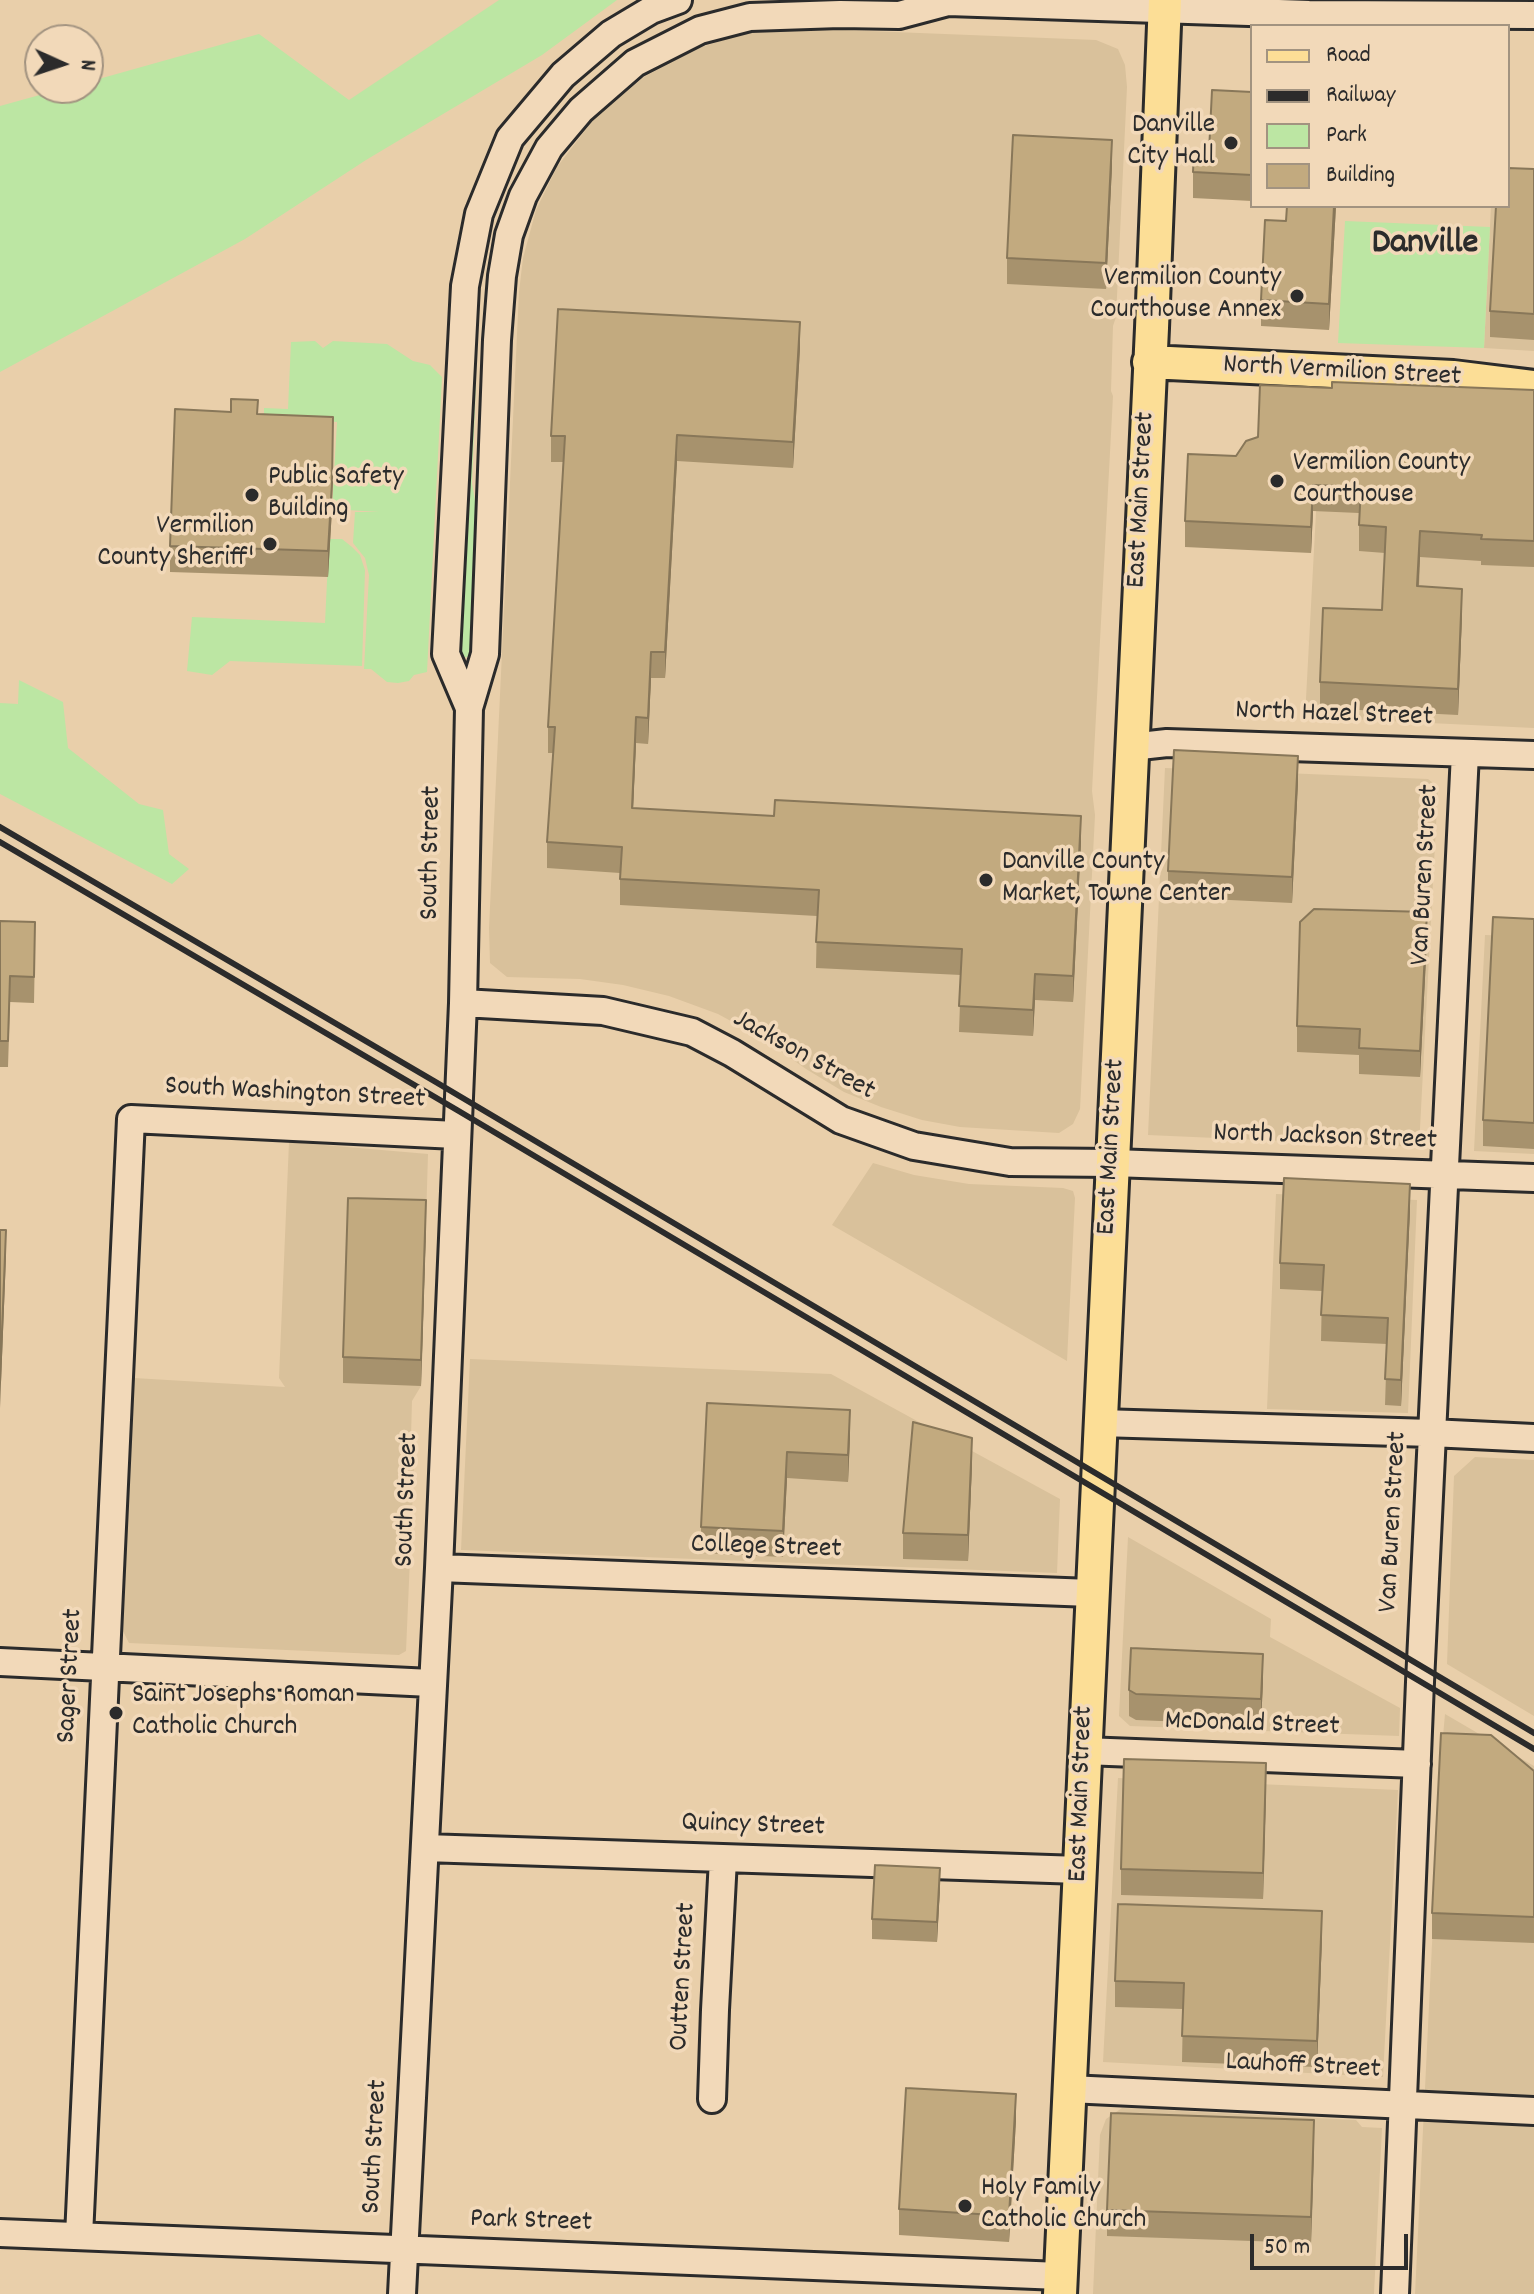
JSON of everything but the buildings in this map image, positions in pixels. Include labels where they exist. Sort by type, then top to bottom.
[{"type":"main road","name":"East Main Street","points":[[1060,2285],[1165,5]]},
{"type":"main road","name":"North Vermilion Street","points":[[1149,362],[1453,377],[1534,387]]},
{"type":"street","name":"South Street","points":[[469,708],[446,654],[465,286],[479,214],[510,138],[563,75],[611,34],[651,10],[678,0]]},
{"type":"street","name":"South Street","points":[[402,2294],[439,1568],[463,1003],[469,708],[485,654],[502,276],[509,235],[523,196],[549,148],[581,110],[635,63],[700,30],[750,17],[899,15],[944,1],[1165,5],[1309,14],[1534,15]]},
{"type":"street","name":"North Hazel Street","points":[[1131,747],[1167,743],[1534,755]]},
{"type":"street","name":"Van Buren Street","points":[[1395,2294],[1431,1433],[1465,753]]},
{"type":"street","name":"Jackson Street","points":[[463,1003],[603,1011],[692,1032],[841,1120],[914,1146],[1010,1162],[1113,1163]]},
{"type":"street","name":"South Washington Street","points":[[131,1119],[456,1135]]},
{"type":"street","name":"Sager Street","points":[[79,2236],[131,1119]]},
{"type":"street","name":"North Jackson Street","points":[[1113,1163],[1534,1178]]},
{"type":"street","points":[[1100,1423],[1534,1438]]},
{"type":"street","name":"College Street","points":[[439,1568],[1091,1593]]},
{"type":"street","points":[[0,1662],[431,1683]]},
{"type":"street","name":"McDonald Street","points":[[1084,1751],[1417,1764]]},
{"type":"street","name":"Quincy Street","points":[[425,1848],[1080,1870]]},
{"type":"street","name":"Outten Street","points":[[712,2099],[723,1859]]},
{"type":"street","name":"Lauhoff Street","points":[[1069,2089],[1534,2111]]},
{"type":"street","name":"Park Street","points":[[0,2233],[679,2260],[1060,2285]]},
{"type":"shaded area","points":[[793,28],[1096,40],[1118,49],[1125,65],[1127,87],[1116,317],[1113,326],[1113,396],[1092,791],[1095,815],[1080,1109],[1073,1124],[1059,1133],[960,1127],[922,1120],[844,1092],[762,1038],[718,1014],[669,996],[580,979],[507,977],[490,963],[489,928],[519,292],[523,258],[536,210],[557,167],[594,119],[644,77],[696,49],[745,33]]},
{"type":"shaded area","points":[[1534,192],[1534,351],[1484,348],[1491,208],[1510,208],[1510,205]]},
{"type":"shaded area","points":[[1322,401],[1534,411],[1534,728],[1305,717]]},
{"type":"shaded area","points":[[1165,768],[1428,779],[1438,787],[1419,1147],[1148,1135]]},
{"type":"shaded area","points":[[1485,935],[1534,937],[1534,1154],[1474,1151]]},
{"type":"shaded area","points":[[289,1142],[428,1154],[421,1386],[412,1401],[411,1436],[415,1443],[406,1651],[399,1655],[129,1643],[122,1629],[134,1378],[285,1387],[279,1378]]},
{"type":"shaded area","points":[[873,1163],[914,1175],[969,1184],[1073,1191],[1067,1361],[832,1225]]},
{"type":"shaded area","points":[[1276,1194],[1417,1200],[1408,1413],[1267,1409]]},
{"type":"shaded area","points":[[470,1359],[831,1374],[1060,1499],[1057,1573],[461,1550]]},
{"type":"shaded area","points":[[1475,1457],[1534,1460],[1534,1716],[1447,1664],[1454,1476]]},
{"type":"shaded area","points":[[1128,1537],[1271,1619],[1270,1637],[1400,1708],[1399,1736],[1130,1726],[1119,1716]]},
{"type":"shaded area","points":[[1445,1714],[1534,1766],[1534,2294],[1415,2294]]},
{"type":"shaded area","points":[[1118,1778],[1398,1790],[1383,2077],[1103,2062]]},
{"type":"shaded area","points":[[1122,2108],[1356,2120],[1362,2127],[1382,2128],[1374,2294],[1093,2294],[1100,2135],[1106,2119]]},
{"type":"green space","points":[[499,0],[617,0],[542,55],[366,160],[245,239],[0,372],[0,106],[24,99],[24,104],[104,104],[104,78],[259,34],[349,100]]},
{"type":"green space","points":[[1345,221],[1490,227],[1484,348],[1338,343]]},
{"type":"green space","points":[[315,341],[323,348],[333,341],[387,344],[413,361],[430,365],[442,377],[427,672],[414,675],[409,681],[387,682],[371,669],[364,669],[369,575],[365,558],[353,543],[355,512],[379,512],[332,509],[337,422],[264,415],[264,408],[288,409],[291,342]]},
{"type":"green space","points":[[472,380],[476,383],[472,483],[481,537],[475,651],[463,658],[457,654]]},
{"type":"green space","points":[[329,539],[342,539],[352,547],[360,555],[365,570],[362,666],[230,661],[212,675],[187,671],[192,617],[325,623]]},
{"type":"green space","points":[[19,680],[63,702],[68,748],[139,804],[163,810],[169,854],[189,869],[172,884],[0,794],[0,703],[18,704]]},
{"type":"railway","points":[[0,827],[1534,1733]]},
{"type":"railway","points":[[0,842],[1534,1749]]},
{"type":"place","name":"Danville City Hall","points":[[1231,143]]},
{"type":"place","name":"Vermilion County Courthouse Annex","points":[[1297,296]]},
{"type":"place","name":"Vermilion County Courthouse","points":[[1277,481]]},
{"type":"place","name":"Public Safety Building","points":[[252,495]]},
{"type":"place","name":"Vermilion County Sheriff'","points":[[270,544]]},
{"type":"place","name":"Danville County Market, Towne Center","points":[[986,880]]},
{"type":"place","name":"Saint Josephs Roman Catholic Church","points":[[116,1713]]},
{"type":"place","name":"Holy Family Catholic Church","points":[[965,2206]]},
{"type":"district","name":"Danville","points":[[1425,246]]}]
